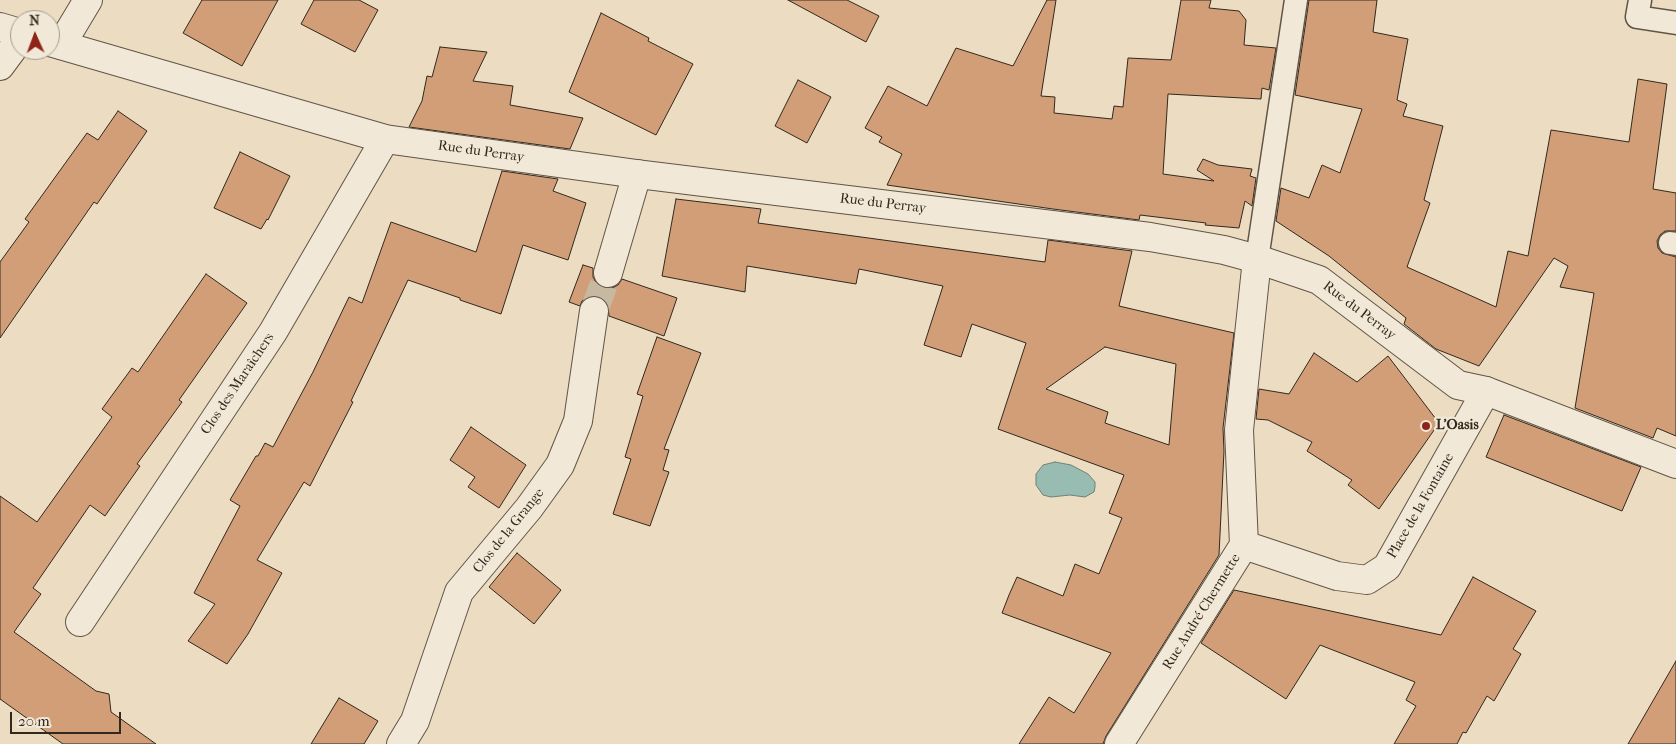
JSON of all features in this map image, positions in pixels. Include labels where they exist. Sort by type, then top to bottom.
[{"type":"street","points":[[60,37],[88,0]]},
{"type":"street","name":"Rue du Perray","points":[[60,45],[385,139],[637,174],[1150,237],[1224,250],[1319,280],[1458,385],[1486,391],[1676,464]]},
{"type":"street","points":[[0,66],[10,52]]},
{"type":"street","name":"Clos des Maraîchers","points":[[80,622],[273,332],[385,139]]},
{"type":"street","points":[[608,273],[637,174]]},
{"type":"street","name":"Rue André Chermette","points":[[1119,744],[1244,545],[1239,430],[1257,259]]},
{"type":"street","name":"Clos de la Grange","points":[[401,744],[415,721],[459,592],[530,508],[560,465],[578,421],[594,310]]},
{"type":"street","name":"Place de la Fontaine","points":[[1244,545],[1337,576],[1367,580],[1387,567],[1486,391]]},
{"type":"lane","points":[[1257,259],[1296,0]]},
{"type":"lane","points":[[1640,0],[1637,16],[1676,23]]},
{"type":"water","points":[[1055,462],[1071,465],[1088,474],[1095,482],[1094,492],[1085,497],[1070,495],[1051,497],[1043,495],[1036,485],[1036,474],[1043,465]]},
{"type":"building","points":[[202,0],[278,0],[242,66],[183,33]]},
{"type":"building","points":[[314,0],[359,0],[378,10],[355,52],[301,24]]},
{"type":"building","points":[[788,0],[847,0],[879,16],[866,42]]},
{"type":"building","points":[[1047,0],[1056,0],[1041,96],[1055,97],[1054,113],[1112,119],[1114,106],[1123,107],[1128,58],[1171,60],[1181,0],[1211,0],[1209,8],[1239,11],[1246,20],[1244,45],[1276,48],[1269,90],[1262,88],[1261,99],[1168,94],[1163,174],[1214,181],[1197,170],[1203,159],[1218,165],[1252,169],[1250,176],[1256,178],[1252,206],[1245,201],[1239,228],[1140,215],[1139,220],[887,185],[902,154],[879,142],[882,137],[865,128],[888,86],[927,106],[956,48],[1013,66]]},
{"type":"building","points":[[1309,0],[1377,0],[1373,32],[1408,39],[1397,100],[1407,104],[1403,116],[1443,126],[1424,200],[1430,203],[1407,267],[1496,307],[1508,251],[1528,256],[1551,130],[1629,142],[1638,79],[1667,84],[1653,189],[1676,193],[1676,231],[1665,231],[1657,241],[1658,248],[1662,253],[1676,257],[1676,436],[1657,428],[1653,438],[1575,408],[1594,293],[1560,287],[1568,266],[1554,258],[1479,366],[1436,349],[1404,324],[1406,318],[1329,256],[1276,221],[1281,188],[1309,198],[1322,165],[1340,173],[1362,109],[1295,95]]},
{"type":"building","points":[[601,13],[649,38],[648,41],[693,64],[656,135],[569,92]]},
{"type":"building","points":[[440,47],[487,52],[473,81],[513,86],[510,105],[583,118],[570,149],[409,127],[422,101],[427,76],[432,77]]},
{"type":"building","points":[[798,80],[831,97],[807,143],[775,126]]},
{"type":"building","points":[[118,111],[147,131],[97,204],[94,202],[0,338],[0,262],[29,222],[25,219],[87,133],[98,140]]},
{"type":"building","points":[[240,152],[290,176],[268,220],[261,229],[214,208]]},
{"type":"building","points":[[502,171],[558,179],[553,191],[586,203],[568,260],[523,245],[501,314],[408,280],[351,401],[353,402],[310,486],[304,482],[257,560],[282,573],[248,634],[227,664],[188,641],[215,604],[194,593],[240,506],[230,500],[265,443],[273,447],[313,372],[349,297],[362,303],[391,222],[476,252]]},
{"type":"building","points":[[676,199],[761,209],[758,223],[1045,262],[1048,240],[1132,251],[1119,306],[1234,333],[1223,428],[1224,451],[1219,555],[1106,736],[1103,744],[1019,744],[1049,697],[1074,713],[1111,653],[1002,613],[1009,595],[1017,577],[1063,596],[1075,564],[1099,574],[1122,518],[1109,513],[1124,475],[998,429],[1026,343],[972,324],[961,357],[924,345],[943,286],[859,269],[856,284],[747,266],[745,292],[662,276]],"holes":[[[1105,347],[1176,364],[1169,445],[1105,423],[1108,412],[1046,389]]]},
{"type":"building","points":[[583,265],[593,268],[593,277],[597,284],[603,288],[612,288],[618,285],[622,279],[677,298],[664,336],[609,316],[608,305],[604,299],[597,296],[588,297],[582,301],[580,306],[569,302]]},
{"type":"building","points":[[206,274],[247,303],[179,400],[182,402],[137,464],[140,466],[105,516],[90,505],[33,588],[41,594],[14,632],[96,691],[109,694],[111,712],[156,744],[63,744],[0,699],[0,496],[37,522],[112,417],[102,409],[132,368],[138,372]]},
{"type":"building","points":[[657,337],[701,353],[664,449],[669,450],[663,470],[669,472],[650,526],[613,514],[631,459],[625,457],[643,396],[637,394]]},
{"type":"building","points":[[1314,353],[1357,382],[1388,356],[1439,423],[1379,509],[1348,485],[1352,480],[1307,451],[1312,442],[1268,420],[1256,419],[1259,389],[1289,394]]},
{"type":"building","points":[[1504,415],[1641,467],[1622,511],[1486,457]]},
{"type":"building","points":[[471,427],[526,465],[499,508],[468,487],[475,477],[450,460]]},
{"type":"building","points":[[517,553],[561,590],[534,624],[489,587]]},
{"type":"building","points":[[1473,577],[1536,611],[1513,649],[1521,654],[1494,701],[1487,696],[1466,733],[1463,732],[1457,744],[1394,744],[1416,706],[1406,700],[1415,682],[1320,645],[1286,699],[1201,643],[1234,590],[1441,635]]},
{"type":"building","points":[[1676,661],[1676,744],[1628,744]]},
{"type":"building","points":[[339,698],[378,721],[364,744],[311,744]]},
{"type":"tunnel","points":[[594,311],[608,273]]},
{"type":"place","name":"L’Oasis","points":[[1426,426]]}]
